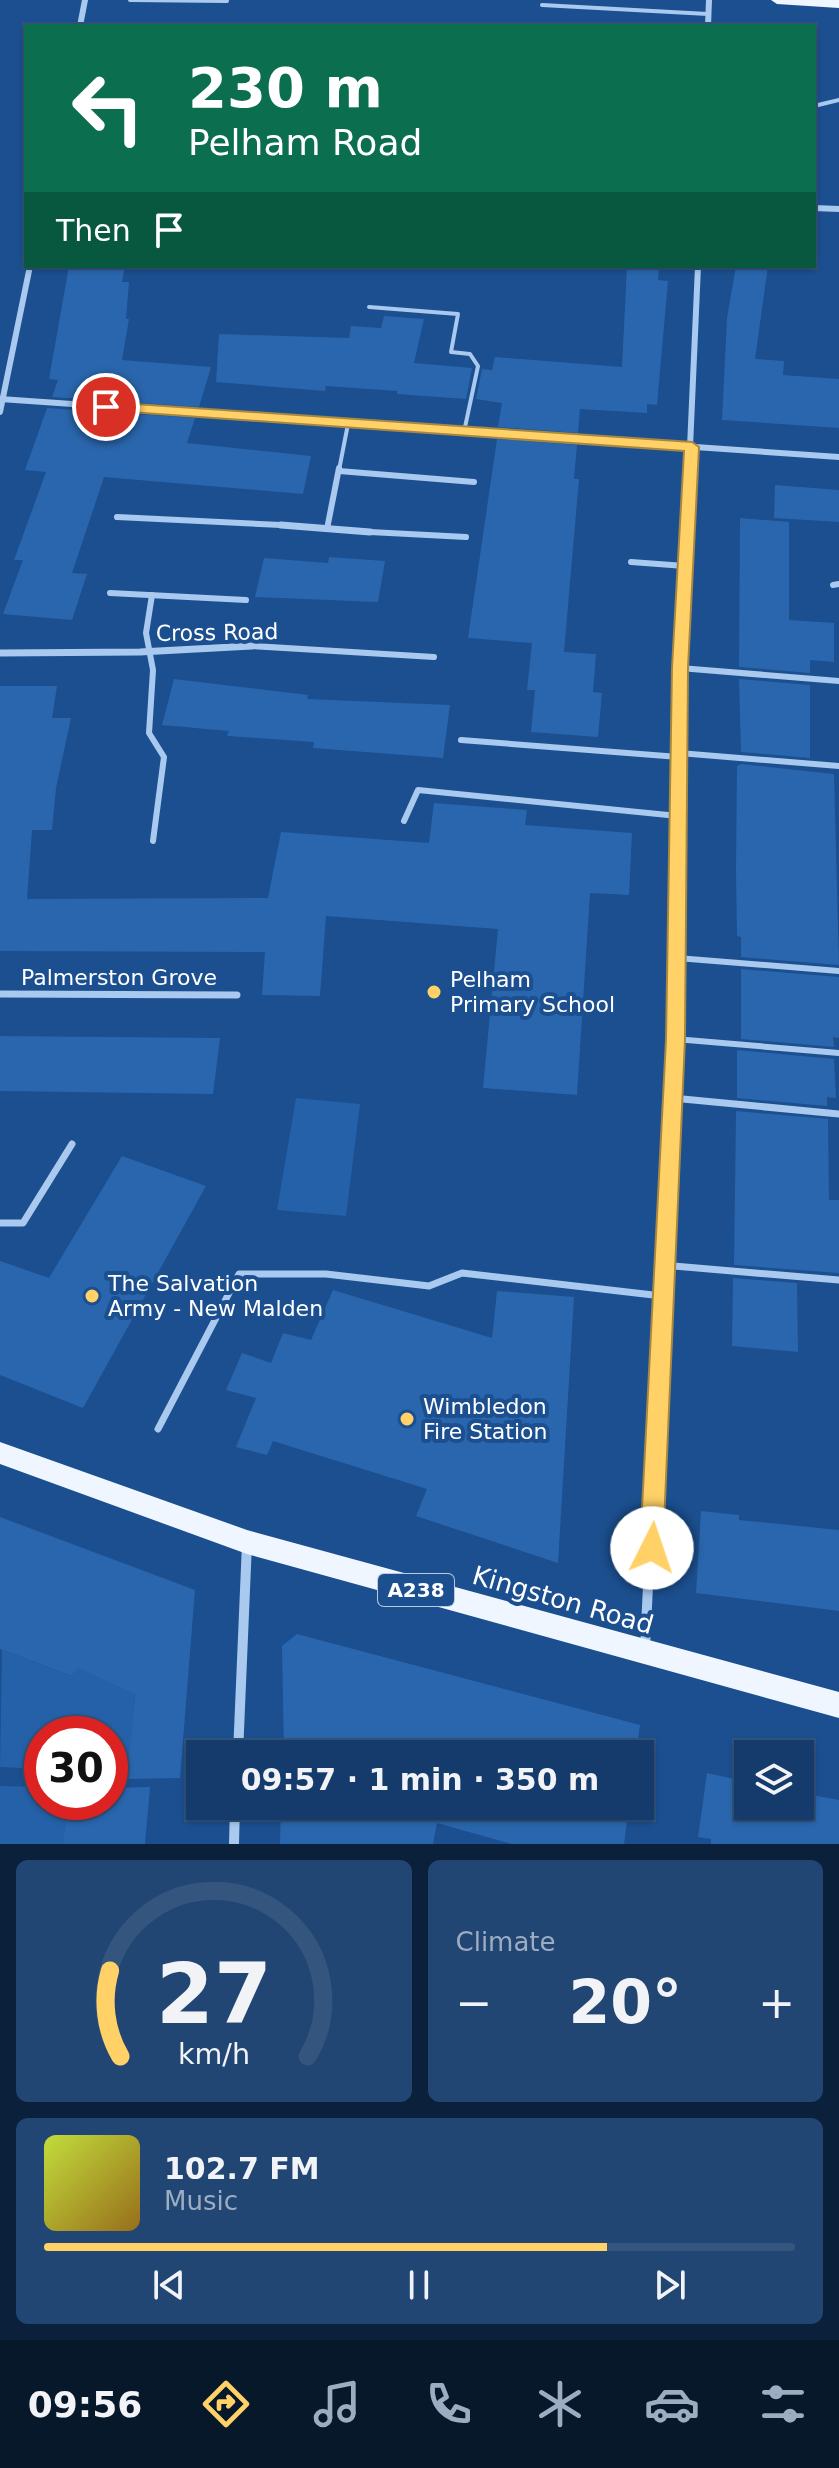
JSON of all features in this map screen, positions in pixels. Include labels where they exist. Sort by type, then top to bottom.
[{"type":"main road","points":[[777,0],[839,4]]},
{"type":"main road","name":"Kingston Road","points":[[0,1453],[247,1542],[839,1705]]},
{"type":"street","points":[[80,24],[85,0]]},
{"type":"street","points":[[708,24],[709,0]]},
{"type":"street","points":[[816,208],[839,209]]},
{"type":"street","points":[[0,412],[30,268]]},
{"type":"street","points":[[645,1654],[675,1039],[680,668],[698,268]]},
{"type":"street","points":[[1,399],[839,457]]},
{"type":"street","points":[[281,525],[370,532]]},
{"type":"street","name":"Cross Road","points":[[0,653],[150,652],[252,646]]},
{"type":"street","name":"Palmerston Grove","points":[[0,994],[237,995]]},
{"type":"street","points":[[239,1740],[247,1542]]},
{"type":"street","points":[[234,1844],[235,1820]]},
{"type":"lane","points":[[130,0],[227,1]]},
{"type":"lane","points":[[542,5],[708,14]]},
{"type":"lane","points":[[816,106],[839,100]]},
{"type":"lane","points":[[369,307],[458,314],[451,352],[470,354],[478,366],[464,432]]},
{"type":"lane","points":[[327,529],[348,424]]},
{"type":"lane","points":[[339,471],[474,482]]},
{"type":"lane","points":[[117,517],[281,525]]},
{"type":"lane","points":[[370,532],[466,537]]},
{"type":"lane","points":[[631,562],[685,566]]},
{"type":"lane","points":[[110,593],[246,600]]},
{"type":"lane","points":[[152,595],[146,633],[150,652],[149,733],[164,757],[153,841]]},
{"type":"lane","name":"Cross Road","points":[[252,646],[434,657]]},
{"type":"lane","points":[[680,668],[839,681]]},
{"type":"lane","points":[[461,740],[839,766]]},
{"type":"lane","points":[[404,821],[418,790],[678,816]]},
{"type":"lane","points":[[677,958],[839,971]]},
{"type":"lane","points":[[675,1039],[839,1053]]},
{"type":"lane","points":[[672,1098],[839,1114]]},
{"type":"lane","points":[[0,1223],[23,1223],[72,1144]]},
{"type":"lane","points":[[662,1265],[839,1280]]},
{"type":"lane","points":[[158,1429],[239,1274],[326,1274],[429,1286],[462,1273],[662,1296]]},
{"type":"shaded area","points":[[296,1098],[360,1104],[346,1216],[277,1210]]},
{"type":"shaded area","points":[[2,1650],[72,1676],[78,1668],[135,1693],[128,1773],[128,1716],[24,1716],[24,1768],[0,1767]]},
{"type":"shaded area","points":[[0,1786],[24,1787],[24,1820],[67,1820],[64,1844],[0,1844]]},
{"type":"building","points":[[69,268],[125,268],[122,282],[129,282],[126,319],[129,319],[122,360],[211,367],[199,407],[52,397],[58,380],[49,379]]},
{"type":"building","points":[[627,268],[659,268],[658,280],[668,281],[657,405],[647,404],[647,413],[580,409],[578,433],[498,427],[502,403],[476,399],[482,369],[492,370],[495,357],[622,367]]},
{"type":"building","points":[[736,268],[768,268],[755,359],[784,361],[783,375],[839,379],[839,428],[722,420],[727,318]]},
{"type":"building","points":[[384,316],[424,319],[414,363],[472,368],[466,399],[326,386],[325,391],[216,382],[219,334],[349,338],[351,326],[381,328]]},
{"type":"building","points":[[47,408],[195,418],[187,443],[311,456],[303,494],[104,477],[72,573],[87,574],[72,620],[3,614],[23,560],[14,560],[46,472],[25,470]]},
{"type":"building","points":[[497,439],[577,445],[574,479],[579,479],[564,652],[596,654],[593,692],[602,693],[598,737],[531,732],[535,690],[527,690],[532,643],[468,638]]},
{"type":"building","points":[[775,485],[839,490],[839,522],[774,518]]},
{"type":"building","points":[[740,518],[789,522],[789,620],[834,623],[834,662],[810,660],[810,673],[739,667]]},
{"type":"building","points":[[329,557],[385,561],[378,602],[255,597],[264,558],[328,563]]},
{"type":"building","points":[[174,679],[308,695],[307,699],[450,705],[443,758],[313,748],[314,742],[227,736],[229,731],[162,725]]},
{"type":"building","points":[[739,679],[810,685],[810,758],[741,752]]},
{"type":"building","points":[[0,686],[57,686],[52,718],[71,718],[56,788],[52,830],[32,830],[27,899],[268,898],[281,832],[429,843],[434,803],[527,810],[525,825],[632,833],[629,895],[590,893],[577,1095],[483,1088],[498,929],[326,916],[320,996],[262,995],[265,952],[0,951]]},
{"type":"building","points":[[737,766],[834,774],[839,965],[741,957],[741,937],[737,936],[736,871]]},
{"type":"building","points":[[741,969],[839,977],[839,1038],[833,1037],[834,1047],[741,1039]]},
{"type":"building","points":[[0,1036],[220,1038],[213,1094],[0,1091]]},
{"type":"building","points":[[737,1050],[834,1059],[836,1098],[827,1097],[827,1106],[737,1098]]},
{"type":"building","points":[[736,1111],[828,1119],[829,1200],[839,1200],[839,1273],[734,1265]]},
{"type":"building","name":"The Salvation Army - New Malden","points":[[122,1156],[206,1186],[83,1408],[0,1375],[0,1261],[49,1278]]},
{"type":"building","points":[[733,1278],[797,1283],[798,1352],[732,1346]]},
{"type":"building","name":"Wimbledon Fire Station","points":[[333,1290],[492,1338],[497,1291],[574,1297],[558,1563],[416,1516],[427,1489],[273,1441],[267,1455],[236,1447],[256,1398],[226,1390],[242,1353],[271,1363],[283,1333],[311,1340]]},
{"type":"building","points":[[701,1511],[739,1515],[739,1520],[839,1530],[839,1611],[696,1593]]},
{"type":"building","points":[[0,1517],[195,1590],[180,1778],[128,1779],[135,1694],[78,1668],[72,1676],[0,1649]]},
{"type":"building","points":[[297,1634],[640,1725],[638,1740],[284,1740],[282,1646]]},
{"type":"building","points":[[707,1773],[734,1779],[734,1820],[814,1820],[814,1796],[839,1800],[839,1844],[711,1844],[711,1839],[698,1837]]},
{"type":"building","points":[[150,1787],[145,1844],[63,1844],[66,1820],[128,1820],[128,1788]]},
{"type":"building","points":[[281,1820],[627,1820],[624,1844],[512,1844],[437,1823],[433,1844],[280,1844]]},
{"type":"place","name":"Pelham Primary School","points":[[434,992]]},
{"type":"place","name":"The Salvation Army - New Malden","points":[[92,1296]]},
{"type":"place","name":"Wimbledon Fire Station","points":[[407,1419]]},
{"type":"route","points":[[106,407],[692,447],[680,668],[675,1039],[662,1265],[652,1548]]}]
